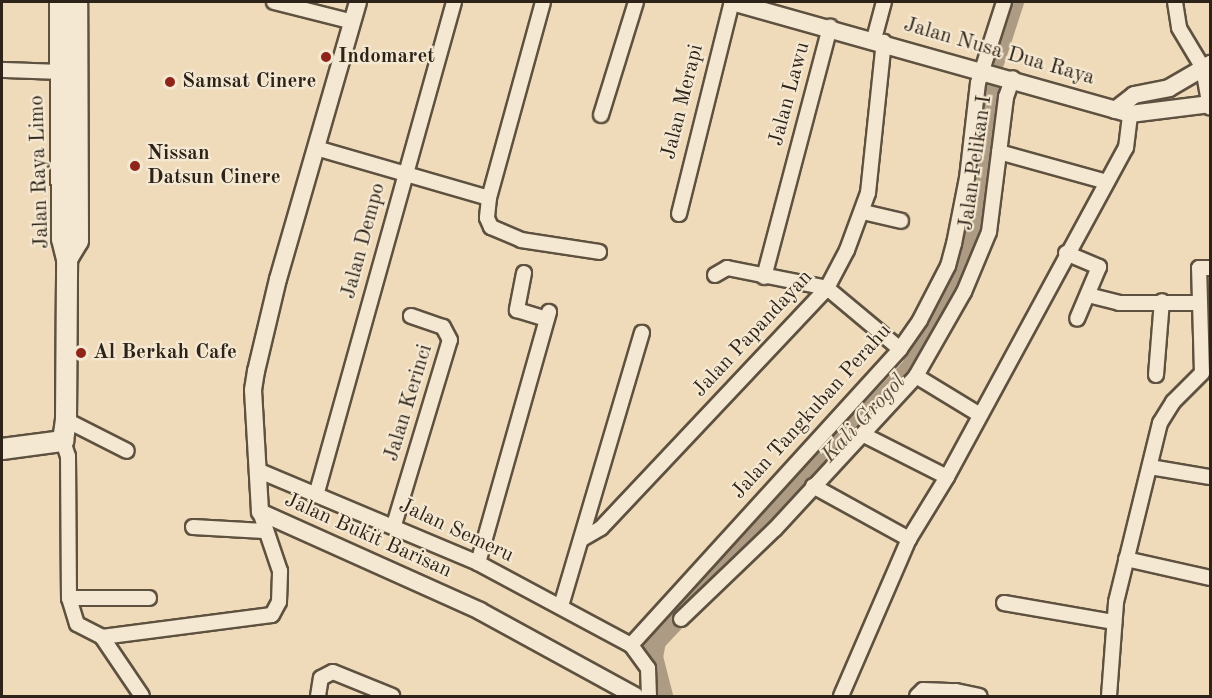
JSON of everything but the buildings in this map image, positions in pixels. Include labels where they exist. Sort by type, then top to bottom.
[{"type":"main road","name":"Jalan Raya Limo","points":[[60,2],[69,35],[78,241],[67,259]]},
{"type":"main road","name":"Jalan Raya Limo","points":[[67,259],[62,239],[61,72],[77,2]]},
{"type":"main road","points":[[2,449],[63,441],[66,420],[67,259]]},
{"type":"street","points":[[274,2],[353,22]]},
{"type":"street","name":"Jalan Bukit Barisan","points":[[358,2],[255,371],[253,390],[260,512],[480,611],[635,696]]},
{"type":"street","name":"Jalan Dempo","points":[[317,492],[404,173],[454,2]]},
{"type":"street","points":[[543,2],[489,198],[487,218],[491,227],[540,244],[599,252]]},
{"type":"street","points":[[601,115],[636,2]]},
{"type":"street","name":"Jalan Nusa Dua Raya","points":[[732,2],[1013,78],[1123,112],[1210,105]]},
{"type":"street","name":"Jalan Merapi","points":[[679,213],[732,2]]},
{"type":"street","name":"Jalan Papandayan","points":[[582,539],[601,528],[827,288],[863,212],[875,143],[879,41],[884,2]]},
{"type":"street","name":"Jalan Tangkuban Perahu","points":[[631,645],[900,349],[933,294],[954,244],[981,70],[1004,2]]},
{"type":"street","points":[[1175,2],[1179,28],[1207,66],[1210,105]]},
{"type":"street","name":"Jalan Lawu","points":[[764,277],[830,27]]},
{"type":"street","name":"Jalan Nusa Dua Raya","points":[[1123,112],[1134,95],[1168,88],[1207,66]]},
{"type":"street","points":[[2,70],[61,72]]},
{"type":"street","name":"Jalan Pelikan I","points":[[681,619],[864,435],[916,376],[982,253],[993,212],[1007,92],[1013,78]]},
{"type":"street","points":[[842,696],[909,539],[947,477],[1066,253],[1126,148],[1123,112]]},
{"type":"street","points":[[316,148],[489,198]]},
{"type":"street","points":[[999,152],[1107,182]]},
{"type":"street","points":[[863,212],[900,221]]},
{"type":"street","points":[[1066,253],[1098,265],[1077,319]]},
{"type":"street","points":[[715,275],[727,268],[827,288],[900,349]]},
{"type":"street","points":[[1109,696],[1114,622],[1126,559],[1150,467],[1166,412],[1202,373],[1200,303],[1205,268]]},
{"type":"street","points":[[478,563],[548,316],[517,310],[524,273]]},
{"type":"street","points":[[1088,295],[1119,303],[1162,301],[1200,303]]},
{"type":"street","points":[[1156,375],[1162,301]]},
{"type":"street","name":"Jalan Kerinci","points":[[394,525],[450,340],[442,327],[411,316]]},
{"type":"street","points":[[561,606],[642,333]]},
{"type":"street","points":[[916,376],[980,415]]},
{"type":"street","points":[[66,420],[127,451]]},
{"type":"street","points":[[864,435],[947,477]]},
{"type":"street","points":[[63,441],[68,456],[69,598],[77,624],[102,638],[142,696]]},
{"type":"street","points":[[1150,467],[1210,477]]},
{"type":"street","name":"Jalan Semeru","points":[[257,470],[317,492],[478,563],[631,645]]},
{"type":"street","points":[[813,486],[909,539]]},
{"type":"street","points":[[102,638],[272,615],[279,602],[280,571],[264,531],[260,512]]},
{"type":"street","points":[[193,527],[264,531]]},
{"type":"street","points":[[1126,559],[1210,579]]},
{"type":"street","points":[[69,598],[149,598]]},
{"type":"street","points":[[1004,603],[1114,622]]},
{"type":"street","points":[[631,645],[648,668],[649,696]]},
{"type":"street","points":[[318,696],[321,678],[333,672],[392,696]]},
{"type":"street","points":[[917,696],[923,690],[934,690],[980,696]]},
{"type":"waterway","name":"Kali Grogol","points":[[994,60],[1013,2]]},
{"type":"waterway","name":"Kali Grogol","points":[[662,696],[652,657],[655,641],[912,368],[972,251],[993,92]]},
{"type":"place","name":"Indomaret","points":[[326,57]]},
{"type":"place","name":"Samsat Cinere","points":[[170,82]]},
{"type":"place","name":"Nissan Datsun Cinere","points":[[135,166]]},
{"type":"place","name":"Al Berkah Cafe","points":[[81,353]]}]
